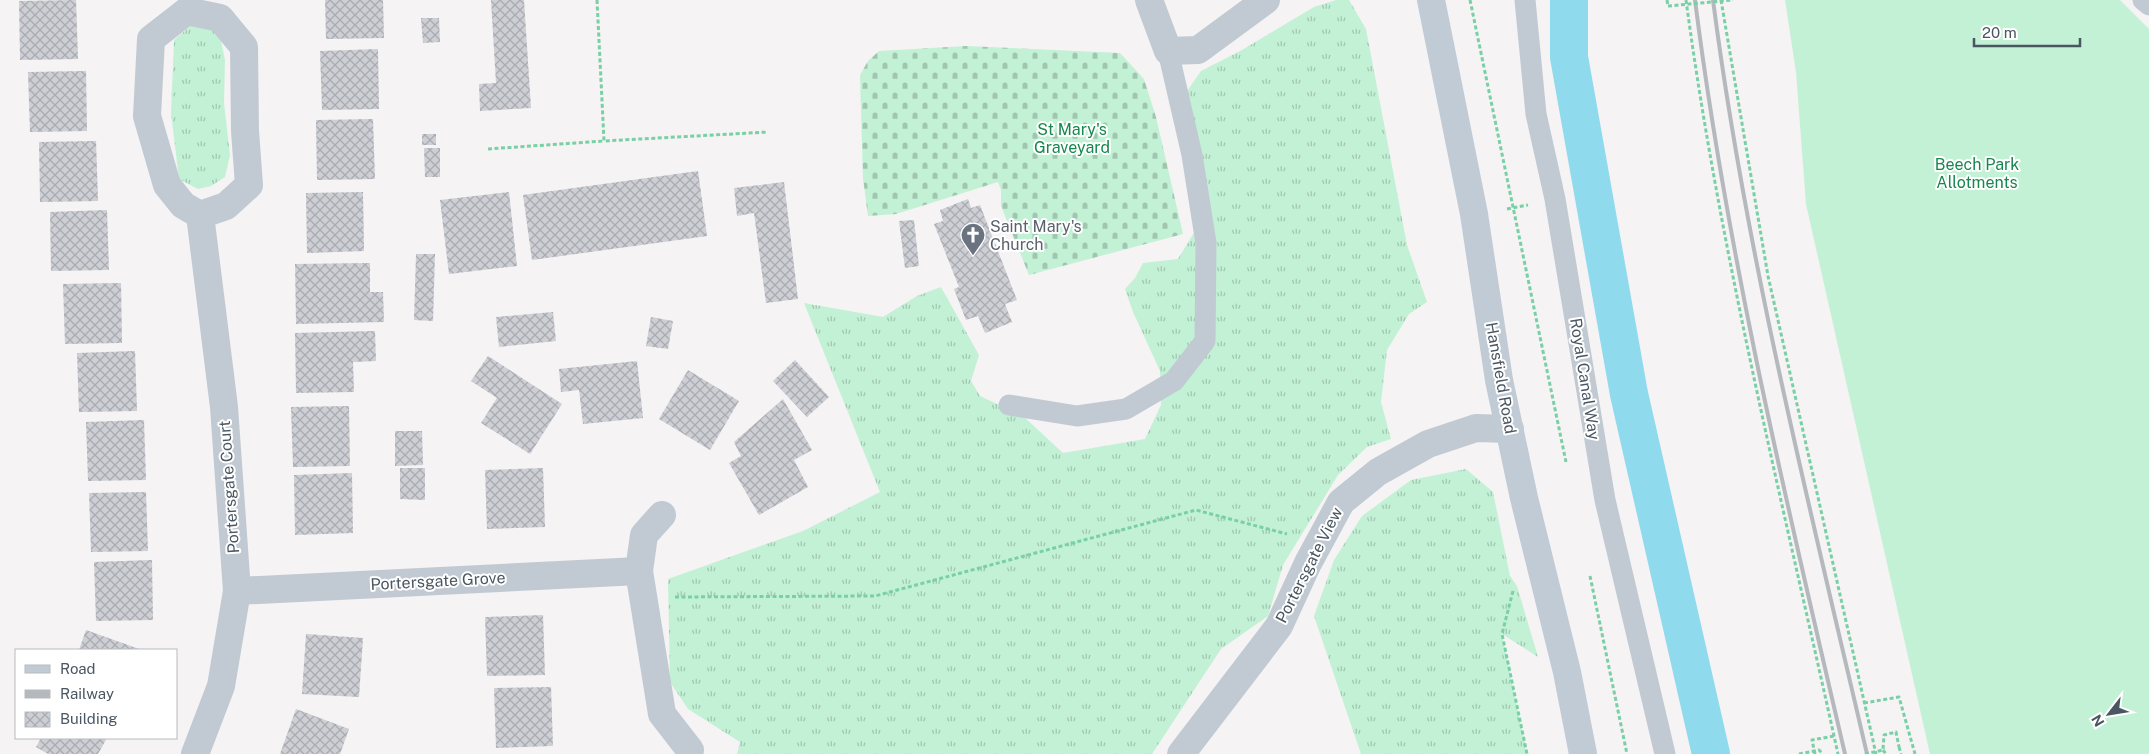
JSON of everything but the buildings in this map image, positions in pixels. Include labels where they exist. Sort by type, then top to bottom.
[{"type":"street","points":[[1149,0],[1168,51],[1198,50],[1266,0]]},
{"type":"street","name":"Hansfield Road","points":[[1431,0],[1474,214],[1499,380],[1583,754]]},
{"type":"street","points":[[187,11],[220,18],[244,47],[245,131],[249,186],[226,206],[200,215],[183,204],[167,185],[147,116],[151,40],[187,11]]},
{"type":"street","name":"Portersgate Court","points":[[195,754],[220,686],[237,591],[224,407],[200,215]]},
{"type":"street","name":"Portersgate View","points":[[1181,754],[1279,626],[1341,502],[1378,472],[1428,444],[1476,428],[1510,430]]},
{"type":"street","points":[[662,514],[644,535],[639,571],[662,714],[690,750]]},
{"type":"street","name":"Portersgate Grove","points":[[237,591],[639,571]]},
{"type":"lane","name":"Royal Canal Way","points":[[1525,0],[1536,114],[1555,199],[1605,500],[1665,754]]},
{"type":"lane","points":[[2143,0],[2149,5]]},
{"type":"lane","points":[[1009,405],[1077,416],[1126,409],[1174,382],[1205,341],[1206,243],[1192,155],[1168,51]]},
{"type":"path","points":[[597,0],[604,142]]},
{"type":"path","points":[[1470,0],[1513,208],[1521,206]]},
{"type":"path","points":[[1667,0],[1668,6],[1733,0]]},
{"type":"path","points":[[1686,0],[1701,103],[1756,390],[1838,754]]},
{"type":"path","points":[[1721,0],[1768,276],[1876,754]]},
{"type":"path","points":[[488,149],[768,132]]},
{"type":"path","points":[[644,598],[874,596],[1196,510],[1319,543]]},
{"type":"path","points":[[1514,587],[1502,634],[1527,754]]},
{"type":"path","points":[[1864,703],[1899,697],[1915,754]]},
{"type":"path","points":[[1886,754],[1883,750],[1884,734],[1896,732],[1901,754]]},
{"type":"path","points":[[1815,754],[1812,740],[1834,736]]},
{"type":"path","points":[[1799,754],[1819,750],[1823,754]]},
{"type":"path","points":[[1864,754],[1883,750]]},
{"type":"green space","points":[[1336,0],[1349,0],[1366,29],[1407,245],[1427,302],[1409,314],[1387,350],[1381,402],[1391,439],[1367,447],[1338,475],[1283,565],[1268,616],[1221,649],[1152,754],[737,754],[740,742],[688,709],[670,682],[668,579],[803,531],[880,492],[804,303],[883,317],[917,296],[941,287],[979,355],[971,381],[980,396],[1023,416],[1063,453],[1145,439],[1161,405],[1160,371],[1133,312],[1125,289],[1135,278],[1143,263],[1178,259],[1195,231],[1185,94],[1201,71],[1242,50],[1314,7]]},
{"type":"green space","name":"Beech Park Allotments","points":[[1785,0],[2120,0],[2149,29],[2149,754],[1930,754],[1806,204],[1796,72]]},
{"type":"green space","points":[[199,19],[220,36],[225,60],[224,103],[230,155],[225,177],[211,186],[198,189],[179,179],[171,113],[174,40]]},
{"type":"green space","name":"St Mary's Graveyard","points":[[966,46],[1120,53],[1144,79],[1156,117],[1183,234],[1029,275],[1001,206],[1001,190],[998,182],[896,214],[868,216],[863,178],[860,75],[868,61],[879,51]]},
{"type":"green space","points":[[1466,469],[1493,492],[1510,576],[1517,586],[1538,657],[1502,634],[1527,754],[1361,754],[1314,616],[1334,560],[1362,516],[1411,480]]},
{"type":"waterway","points":[[1569,0],[1569,57],[1629,394],[1711,754]]},
{"type":"railway","points":[[1695,0],[1708,95],[1741,285],[1780,473],[1845,754]]},
{"type":"railway","points":[[1713,0],[1727,95],[1761,285],[1801,473],[1867,754]]},
{"type":"place","name":"Saint Mary's Church","points":[[973,256]]}]
